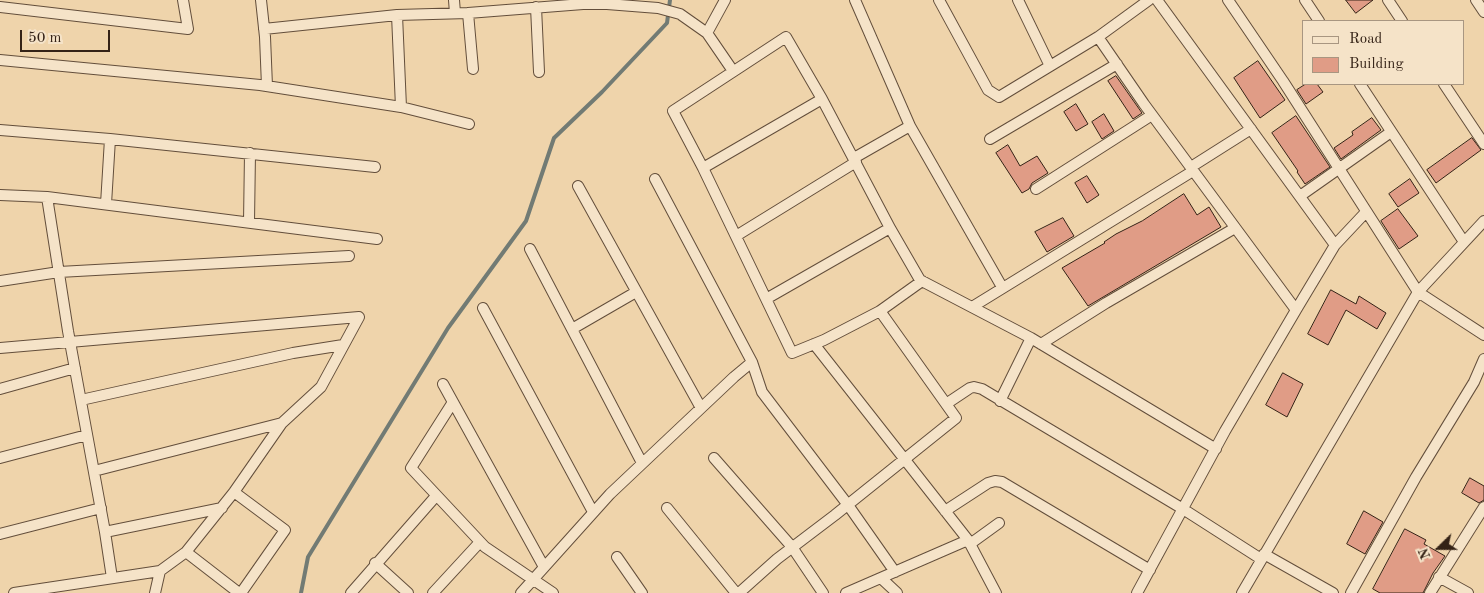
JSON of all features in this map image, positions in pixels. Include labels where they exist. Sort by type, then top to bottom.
[{"type":"street","points":[[0,7],[188,29],[183,0]]},
{"type":"street","points":[[261,0],[267,86]]},
{"type":"street","points":[[454,0],[455,13]]},
{"type":"street","points":[[707,33],[725,0]]},
{"type":"street","points":[[855,0],[910,126],[1002,287]]},
{"type":"street","points":[[939,0],[988,90],[998,98],[1098,37],[1142,1]]},
{"type":"street","points":[[1018,0],[1050,66]]},
{"type":"street","points":[[1157,0],[1335,245]]},
{"type":"street","points":[[1228,0],[1283,81],[1418,292],[1484,335]]},
{"type":"street","points":[[1305,0],[1318,20]]},
{"type":"street","points":[[1388,0],[1401,20]]},
{"type":"street","points":[[1476,0],[1484,12]]},
{"type":"street","points":[[264,29],[397,15],[468,13],[536,7],[607,4],[658,8],[680,14],[707,33],[733,71]]},
{"type":"street","points":[[536,7],[539,72]]},
{"type":"street","points":[[468,13],[473,69]]},
{"type":"street","points":[[397,15],[401,107]]},
{"type":"street","points":[[922,281],[880,311],[792,353],[674,111],[786,36],[822,99],[890,228],[922,281],[1031,338],[1216,449]]},
{"type":"street","points":[[1098,37],[1152,115],[1296,310]]},
{"type":"street","points":[[0,60],[267,86],[401,107],[469,124]]},
{"type":"street","points":[[990,139],[1117,64]]},
{"type":"street","points":[[1361,85],[1464,242]]},
{"type":"street","points":[[1445,85],[1484,144]]},
{"type":"street","points":[[703,168],[822,99]]},
{"type":"street","points":[[1036,189],[1152,115]]},
{"type":"street","points":[[736,236],[910,126]]},
{"type":"street","points":[[972,307],[1192,169],[1251,129]]},
{"type":"street","points":[[0,130],[110,139],[375,166]]},
{"type":"street","points":[[1300,196],[1391,132]]},
{"type":"street","points":[[106,204],[110,139]]},
{"type":"street","points":[[249,222],[250,153]]},
{"type":"street","points":[[655,178],[752,362],[762,392],[848,505],[895,572]]},
{"type":"street","points":[[578,186],[701,408]]},
{"type":"street","points":[[0,195],[48,196],[377,239]]},
{"type":"street","points":[[48,196],[70,341],[106,532],[112,578]]},
{"type":"street","points":[[1137,593],[1216,449],[1335,245],[1366,212]]},
{"type":"street","points":[[1242,593],[1418,292],[1484,221]]},
{"type":"street","points":[[766,299],[890,228]]},
{"type":"street","points":[[1041,344],[1106,303],[1235,228]]},
{"type":"street","points":[[530,249],[642,463]]},
{"type":"street","points":[[0,281],[59,272],[349,256]]},
{"type":"street","points":[[572,329],[636,292]]},
{"type":"street","points":[[483,308],[593,512]]},
{"type":"street","points":[[667,508],[738,593],[777,559],[848,505],[956,418],[880,311]]},
{"type":"street","points":[[0,348],[359,317],[321,388],[282,423],[234,492],[186,552],[160,571],[14,593]]},
{"type":"street","points":[[1000,401],[1031,338]]},
{"type":"street","points":[[814,344],[969,542],[996,593]]},
{"type":"street","points":[[81,400],[293,352],[343,345]]},
{"type":"street","points":[[1351,593],[1416,477],[1474,382],[1484,358]]},
{"type":"street","points":[[521,593],[593,512],[642,463],[752,362]]},
{"type":"street","points":[[0,389],[75,368]]},
{"type":"street","points":[[443,384],[544,567]]},
{"type":"street","points":[[946,404],[974,387],[982,389],[1182,509],[1263,556],[1333,593]]},
{"type":"street","points":[[453,402],[411,468],[485,547],[553,593]]},
{"type":"street","points":[[94,471],[282,423]]},
{"type":"street","points":[[0,458],[87,435]]},
{"type":"street","points":[[714,458],[792,547],[823,593]]},
{"type":"street","points":[[946,511],[988,483],[1002,482],[1150,570]]},
{"type":"street","points":[[186,552],[240,593],[285,530],[234,492]]},
{"type":"street","points":[[351,593],[375,563],[436,496]]},
{"type":"street","points":[[1430,593],[1484,507]]},
{"type":"street","points":[[0,534],[101,508]]},
{"type":"street","points":[[106,532],[222,508]]},
{"type":"street","points":[[846,593],[969,542],[999,523]]},
{"type":"street","points":[[433,593],[480,542]]},
{"type":"street","points":[[617,557],[642,593]]},
{"type":"street","points":[[375,563],[408,593]]},
{"type":"street","points":[[155,593],[160,571]]},
{"type":"street","points":[[1440,577],[1468,593]]},
{"type":"street","points":[[881,578],[897,593]]},
{"type":"building","points":[[1346,0],[1373,0],[1356,13]]},
{"type":"building","points":[[1258,61],[1285,100],[1260,118],[1234,78]]},
{"type":"building","points":[[1116,76],[1142,113],[1133,119],[1108,81]]},
{"type":"building","points":[[1304,85],[1318,85],[1323,92],[1306,104],[1297,90]]},
{"type":"building","points":[[1076,104],[1088,124],[1076,131],[1064,112]]},
{"type":"building","points":[[1104,114],[1114,131],[1102,139],[1092,122]]},
{"type":"building","points":[[1296,116],[1330,167],[1305,184],[1272,133]]},
{"type":"building","points":[[1372,118],[1381,130],[1341,159],[1334,148],[1353,135],[1352,132]]},
{"type":"building","points":[[1472,138],[1481,150],[1436,183],[1427,170]]},
{"type":"building","points":[[1008,145],[1020,166],[1037,156],[1048,173],[1032,183],[1029,189],[1022,193],[996,153]]},
{"type":"building","points":[[1087,176],[1099,195],[1087,203],[1075,183]]},
{"type":"building","points":[[1410,179],[1419,193],[1398,207],[1389,194]]},
{"type":"building","points":[[1184,194],[1197,215],[1209,207],[1221,227],[1088,306],[1062,268]]},
{"type":"building","points":[[1398,209],[1418,236],[1399,249],[1381,221]]},
{"type":"building","points":[[1063,218],[1074,236],[1047,252],[1035,232]]},
{"type":"building","points":[[1331,290],[1356,304],[1359,296],[1386,313],[1377,329],[1346,310],[1328,345],[1308,334]]},
{"type":"building","points":[[1283,373],[1303,384],[1287,417],[1266,405]]},
{"type":"building","points":[[1470,478],[1484,486],[1484,500],[1479,503],[1462,493]]},
{"type":"building","points":[[1364,511],[1383,522],[1365,554],[1347,544]]},
{"type":"building","points":[[1405,529],[1426,540],[1424,544],[1445,556],[1433,573],[1423,593],[1380,593],[1373,589]]},
{"type":"waterway","points":[[301,593],[308,557],[448,328],[526,221],[554,138],[602,92],[667,23],[670,0]]}]
